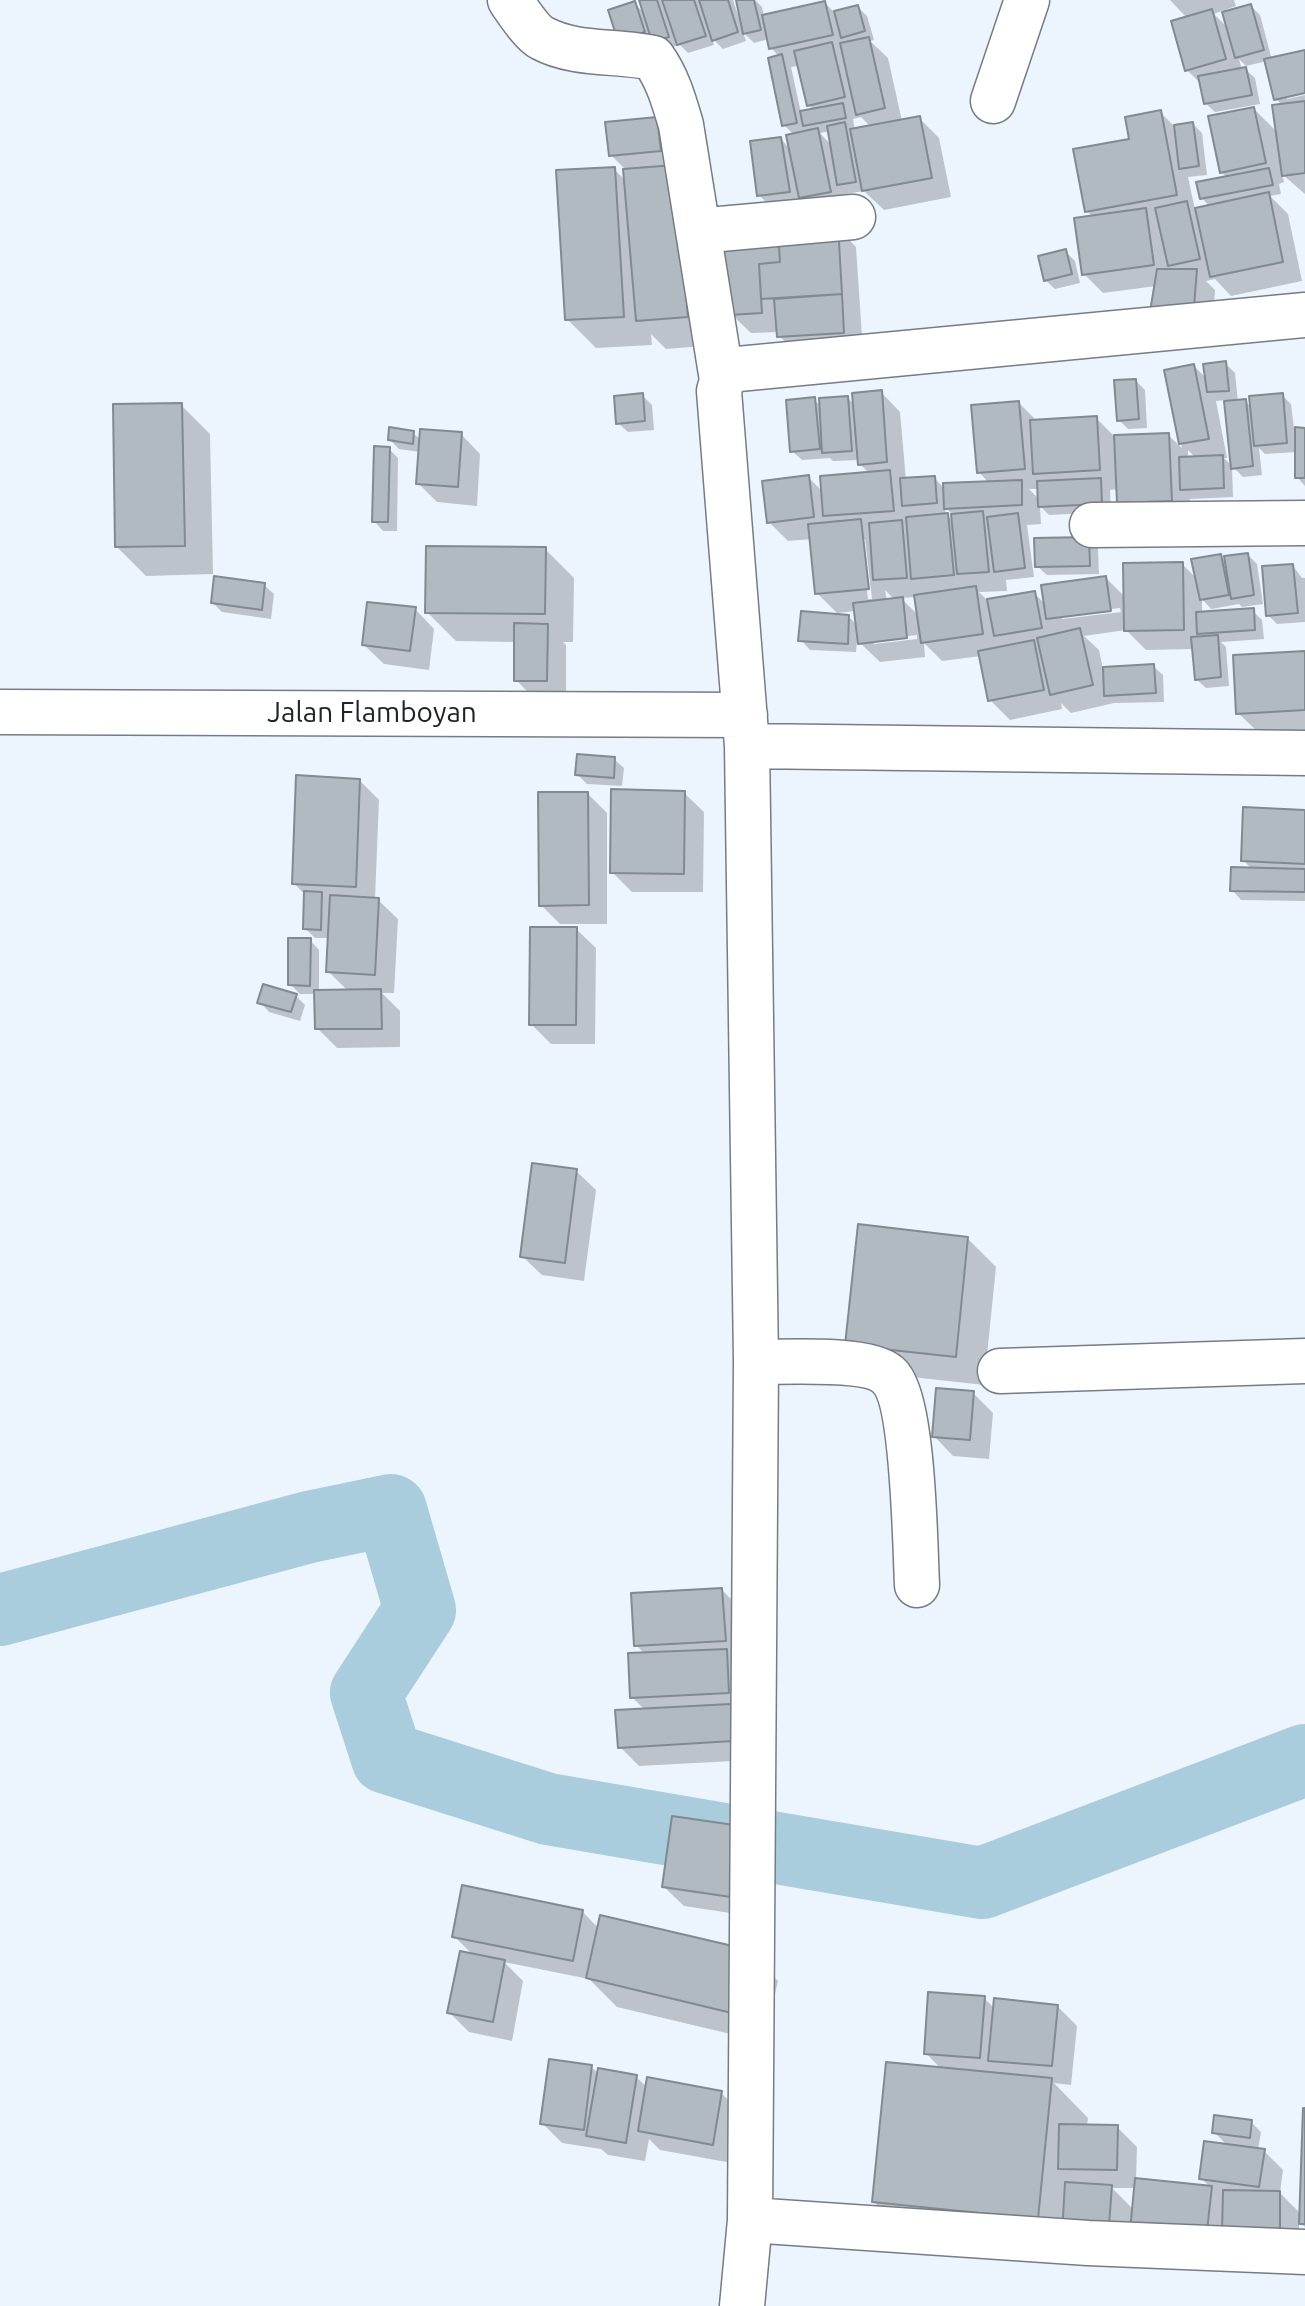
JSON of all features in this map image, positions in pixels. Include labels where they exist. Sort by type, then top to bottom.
[{"type":"street","points":[[510,0],[540,38],[573,49],[632,53],[653,58],[671,89],[681,125],[722,380],[720,399],[746,730],[756,1362],[750,2220],[742,2306]]},
{"type":"street","points":[[993,101],[1027,0]]},
{"type":"street","points":[[698,231],[853,217]]},
{"type":"street","points":[[722,380],[728,372],[738,369],[1305,315]]},
{"type":"street","points":[[1092,525],[1305,523]]},
{"type":"street","name":"Jalan Flamboyan","points":[[0,712],[746,730],[1305,753]]},
{"type":"street","points":[[1000,1371],[1305,1361]]},
{"type":"street","points":[[756,1362],[858,1363],[888,1375],[900,1396],[907,1428],[917,1585]]},
{"type":"street","points":[[750,2220],[1088,2243],[1305,2252]]},
{"type":"building","points":[[639,0],[657,0],[669,37],[652,42]]},
{"type":"building","points":[[662,0],[694,0],[706,36],[677,45]]},
{"type":"building","points":[[699,0],[728,0],[738,32],[712,41]]},
{"type":"building","points":[[736,0],[754,0],[761,30],[743,34]]},
{"type":"building","points":[[635,1],[645,32],[618,41],[608,10]]},
{"type":"building","points":[[825,1],[833,35],[769,49],[762,15]]},
{"type":"building","points":[[1251,4],[1264,50],[1235,58],[1222,12]]},
{"type":"building","points":[[858,5],[865,31],[841,38],[834,11]]},
{"type":"building","points":[[1212,9],[1226,59],[1185,71],[1171,21]]},
{"type":"building","points":[[869,37],[885,108],[856,115],[840,43]]},
{"type":"building","points":[[832,42],[845,97],[807,106],[794,51]]},
{"type":"building","points":[[1305,50],[1305,93],[1274,100],[1264,59]]},
{"type":"building","points":[[782,54],[797,123],[782,126],[768,58]]},
{"type":"building","points":[[1246,67],[1252,95],[1204,104],[1198,76]]},
{"type":"building","points":[[1305,101],[1305,173],[1282,176],[1272,105]]},
{"type":"building","points":[[843,103],[846,118],[803,126],[800,111]]},
{"type":"building","points":[[1254,107],[1266,163],[1220,173],[1208,116]]},
{"type":"building","points":[[1161,110],[1177,195],[1085,212],[1073,149],[1129,139],[1125,117]]},
{"type":"building","points":[[920,116],[932,178],[862,191],[850,129]]},
{"type":"building","points":[[657,117],[661,151],[609,156],[605,122]]},
{"type":"building","points":[[845,122],[856,182],[837,185],[827,126]]},
{"type":"building","points":[[1193,122],[1199,166],[1179,169],[1174,125]]},
{"type":"building","points":[[818,128],[831,192],[799,198],[786,135]]},
{"type":"building","points":[[781,137],[790,192],[757,196],[750,141]]},
{"type":"building","points":[[675,165],[688,317],[636,321],[623,169]]},
{"type":"building","points":[[615,167],[624,317],[565,320],[556,170]]},
{"type":"building","points":[[1269,168],[1273,185],[1200,199],[1196,182]]},
{"type":"building","points":[[1269,192],[1283,262],[1210,277],[1195,208]]},
{"type":"building","points":[[1187,201],[1200,259],[1168,266],[1155,208]]},
{"type":"building","points":[[1146,208],[1154,265],[1082,275],[1074,218]]},
{"type":"building","points":[[838,225],[842,294],[761,299],[759,264],[780,262],[778,229]]},
{"type":"building","points":[[778,229],[780,262],[759,264],[762,313],[729,315],[713,232]]},
{"type":"building","points":[[1066,249],[1072,274],[1044,281],[1038,256]]},
{"type":"building","points":[[1157,269],[1197,269],[1193,320],[1150,312]]},
{"type":"building","points":[[842,294],[844,333],[777,337],[774,299]]},
{"type":"building","points":[[1226,361],[1229,391],[1207,392],[1203,364]]},
{"type":"building","points":[[1194,364],[1209,439],[1179,444],[1164,370]]},
{"type":"building","points":[[1136,379],[1139,419],[1117,421],[1114,380]]},
{"type":"building","points":[[882,390],[887,462],[858,465],[852,393]]},
{"type":"building","points":[[643,393],[645,421],[616,424],[614,396]]},
{"type":"building","points":[[1283,393],[1287,443],[1254,446],[1249,396]]},
{"type":"building","points":[[848,396],[852,451],[822,453],[819,398]]},
{"type":"building","points":[[815,397],[820,449],[790,452],[786,400]]},
{"type":"building","points":[[1246,399],[1253,466],[1231,469],[1224,401]]},
{"type":"building","points":[[1019,401],[1025,469],[977,473],[971,405]]},
{"type":"building","points":[[182,403],[185,546],[115,547],[113,404]]},
{"type":"building","points":[[1097,416],[1100,470],[1033,474],[1030,420]]},
{"type":"building","points":[[389,427],[414,431],[413,444],[388,440]]},
{"type":"building","points":[[1295,427],[1305,428],[1305,478],[1295,478]]},
{"type":"building","points":[[420,429],[462,432],[458,487],[416,484]]},
{"type":"building","points":[[1169,433],[1172,501],[1117,503],[1114,435]]},
{"type":"building","points":[[374,446],[390,447],[388,522],[372,522]]},
{"type":"building","points":[[1223,455],[1224,488],[1180,490],[1179,457]]},
{"type":"building","points":[[890,470],[894,511],[823,516],[820,476]]},
{"type":"building","points":[[809,475],[814,517],[767,523],[762,481]]},
{"type":"building","points":[[935,476],[937,503],[902,506],[900,478]]},
{"type":"building","points":[[1101,478],[1102,504],[1038,507],[1037,481]]},
{"type":"building","points":[[1022,480],[1022,505],[944,509],[943,483]]},
{"type":"building","points":[[983,511],[989,572],[957,574],[951,514]]},
{"type":"building","points":[[948,513],[954,575],[911,579],[906,517]]},
{"type":"building","points":[[1018,513],[1025,568],[994,572],[987,517]]},
{"type":"building","points":[[861,519],[869,589],[815,594],[808,524]]},
{"type":"building","points":[[902,520],[907,578],[873,580],[869,523]]},
{"type":"building","points":[[1089,537],[1090,566],[1035,567],[1034,538]]},
{"type":"building","points":[[426,546],[546,547],[545,614],[425,613]]},
{"type":"building","points":[[1248,553],[1254,595],[1231,599],[1224,556]]},
{"type":"building","points":[[1221,554],[1229,595],[1200,600],[1191,559]]},
{"type":"building","points":[[1183,562],[1184,630],[1124,631],[1123,563]]},
{"type":"building","points":[[1293,564],[1298,613],[1266,616],[1262,566]]},
{"type":"building","points":[[214,576],[265,583],[262,610],[211,603]]},
{"type":"building","points":[[1106,576],[1111,611],[1046,619],[1041,585]]},
{"type":"building","points":[[976,586],[983,634],[921,643],[914,595]]},
{"type":"building","points":[[1035,591],[1042,628],[994,636],[987,599]]},
{"type":"building","points":[[903,597],[907,638],[858,644],[853,603]]},
{"type":"building","points":[[367,602],[416,607],[410,651],[362,645]]},
{"type":"building","points":[[1254,608],[1255,630],[1197,634],[1196,612]]},
{"type":"building","points":[[801,611],[849,615],[848,644],[798,641]]},
{"type":"building","points":[[514,623],[548,624],[547,681],[514,681]]},
{"type":"building","points":[[1080,628],[1093,685],[1050,695],[1037,638]]},
{"type":"building","points":[[1218,635],[1221,677],[1195,680],[1191,637]]},
{"type":"building","points":[[1034,640],[1044,690],[988,701],[978,651]]},
{"type":"building","points":[[1305,651],[1305,710],[1236,714],[1233,655]]},
{"type":"building","points":[[1154,664],[1156,693],[1104,696],[1103,667]]},
{"type":"building","points":[[577,754],[615,757],[614,778],[575,775]]},
{"type":"building","points":[[296,775],[360,779],[356,887],[292,884]]},
{"type":"building","points":[[611,789],[685,791],[684,874],[610,873]]},
{"type":"building","points":[[538,792],[588,792],[589,905],[539,906]]},
{"type":"building","points":[[1243,807],[1305,810],[1305,864],[1241,861]]},
{"type":"building","points":[[1231,867],[1305,869],[1305,892],[1230,891]]},
{"type":"building","points":[[304,891],[322,892],[321,930],[303,929]]},
{"type":"building","points":[[330,895],[379,898],[375,975],[326,972]]},
{"type":"building","points":[[530,927],[577,927],[576,1025],[529,1025]]},
{"type":"building","points":[[288,938],[311,938],[310,986],[288,985]]},
{"type":"building","points":[[263,984],[297,994],[291,1012],[257,1003]]},
{"type":"building","points":[[381,989],[382,1029],[315,1029],[314,990]]},
{"type":"building","points":[[532,1163],[577,1169],[565,1263],[520,1257]]},
{"type":"building","points":[[858,1224],[968,1237],[956,1357],[845,1345]]},
{"type":"building","points":[[936,1388],[974,1391],[970,1440],[932,1437]]},
{"type":"building","points":[[722,1588],[726,1641],[634,1646],[631,1593]]},
{"type":"building","points":[[727,1649],[729,1693],[630,1698],[628,1653]]},
{"type":"building","points":[[731,1704],[733,1741],[618,1748],[615,1710]]},
{"type":"building","points":[[672,1816],[741,1826],[731,1897],[662,1887]]},
{"type":"building","points":[[462,1885],[583,1910],[573,1961],[452,1937]]},
{"type":"building","points":[[600,1915],[750,1950],[736,2014],[586,1978]]},
{"type":"building","points":[[460,1951],[505,1960],[493,2022],[447,2013]]},
{"type":"building","points":[[928,1992],[985,1996],[980,2058],[924,2054]]},
{"type":"building","points":[[994,1998],[1058,2005],[1052,2066],[988,2061]]},
{"type":"building","points":[[549,2059],[592,2065],[584,2130],[540,2124]]},
{"type":"building","points":[[886,2062],[1052,2078],[1038,2219],[872,2202]]},
{"type":"building","points":[[598,2068],[637,2075],[626,2143],[586,2136]]},
{"type":"building","points":[[647,2077],[722,2091],[713,2145],[638,2131]]},
{"type":"building","points":[[1303,2108],[1305,2224],[1299,2224]]},
{"type":"building","points":[[1214,2115],[1252,2120],[1250,2138],[1212,2133]]},
{"type":"building","points":[[1059,2124],[1118,2125],[1117,2170],[1058,2169]]},
{"type":"building","points":[[1204,2141],[1265,2149],[1259,2187],[1199,2179]]},
{"type":"building","points":[[1135,2178],[1212,2186],[1206,2240],[1130,2231]]},
{"type":"building","points":[[1065,2182],[1112,2185],[1108,2239],[1062,2235]]},
{"type":"building","points":[[1223,2190],[1280,2191],[1280,2234],[1222,2232]]},
{"type":"waterway","points":[[0,1610],[309,1527],[391,1510],[420,1610],[366,1693],[387,1758],[548,1809],[982,1883],[1305,1760]]}]
